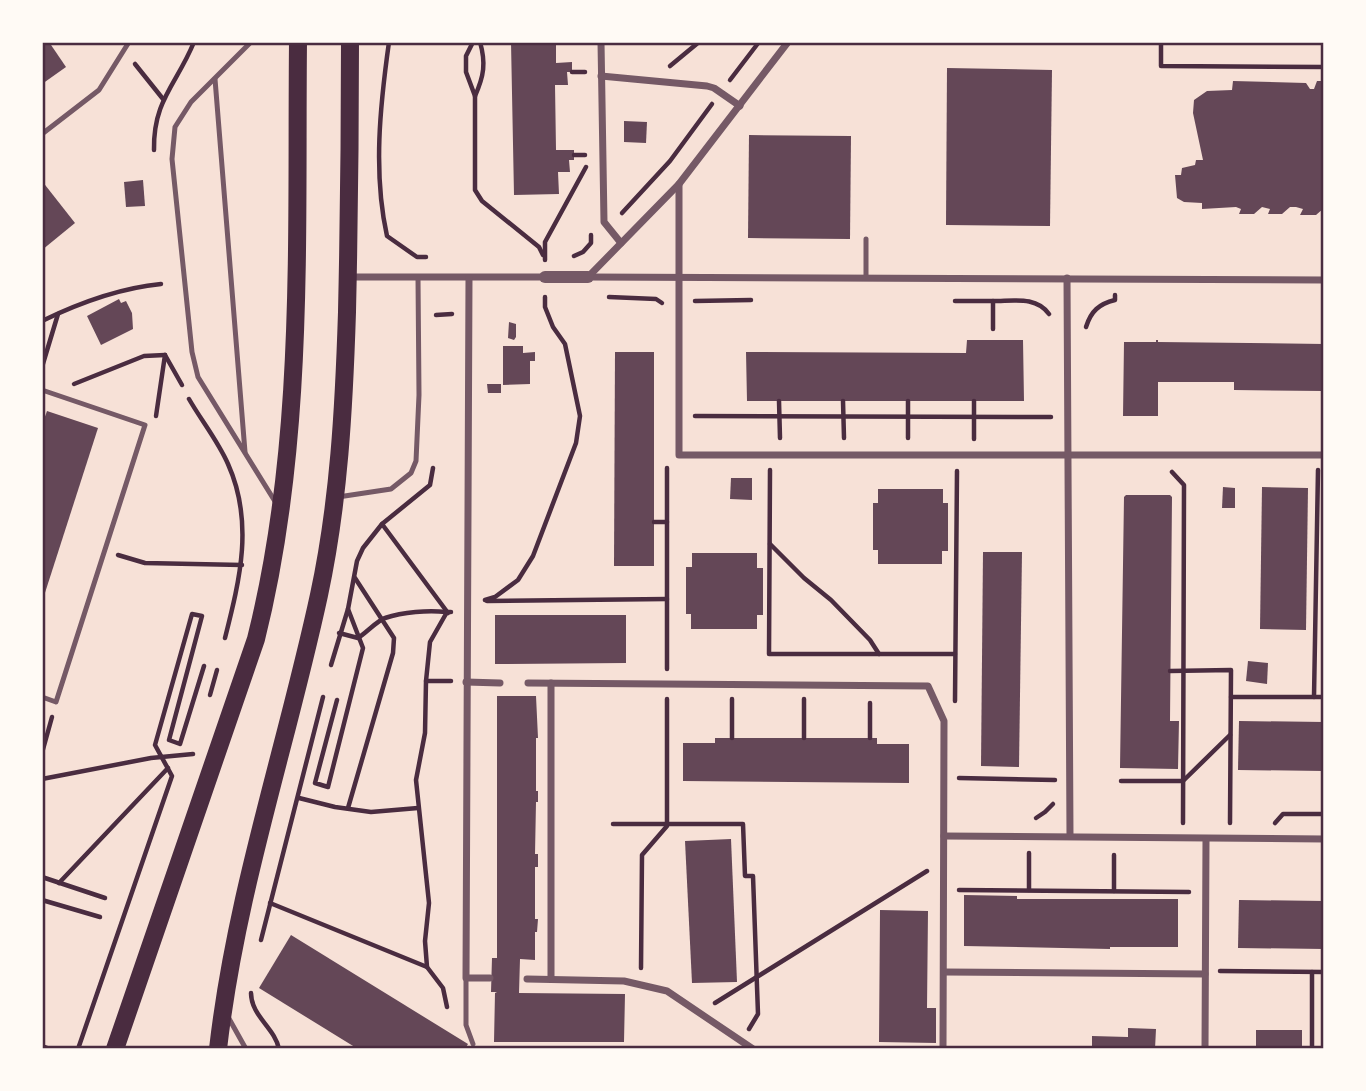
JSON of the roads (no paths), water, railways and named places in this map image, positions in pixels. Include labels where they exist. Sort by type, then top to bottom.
[{"type":"main road","points":[[115,1049],[256,639],[268,589],[281,510],[293,383],[298,42]]},
{"type":"main road","points":[[218,1049],[234,935],[319,595],[335,498],[344,401],[350,42]]},
{"type":"street","points":[[601,42],[604,222],[621,243]]},
{"type":"street","points":[[588,277],[679,184],[788,42]]},
{"type":"street","points":[[601,76],[707,86],[740,106]]},
{"type":"street","points":[[679,184],[679,455],[1321,455]]},
{"type":"street","points":[[348,277],[1324,280]]},
{"type":"street","points":[[469,278],[466,978],[491,978]]},
{"type":"street","points":[[1068,278],[1070,836]]},
{"type":"street","points":[[466,682],[500,683]]},
{"type":"street","points":[[528,683],[928,686],[944,721],[943,1049]]},
{"type":"street","points":[[551,683],[551,979]]},
{"type":"street","points":[[944,836],[1324,839]]},
{"type":"street","points":[[1205,1049],[1206,839]]},
{"type":"street","points":[[944,972],[1205,974]]},
{"type":"street","points":[[527,979],[641,983],[667,992],[753,1049]]},
{"type":"lane","points":[[42,134],[99,90],[129,42]]},
{"type":"lane","points":[[248,43],[191,102],[175,127],[172,159],[192,352],[198,377],[281,510]]},
{"type":"lane","points":[[215,79],[246,455]]},
{"type":"lane","points":[[866,239],[866,277]]},
{"type":"lane","points":[[335,498],[391,489],[403,482],[416,461],[419,395],[418,278]]},
{"type":"lane","points":[[42,390],[145,425],[56,702],[42,697]]},
{"type":"lane","points":[[466,978],[466,1025],[473,1044]]},
{"type":"lane","points":[[223,1006],[246,1049]]}]
